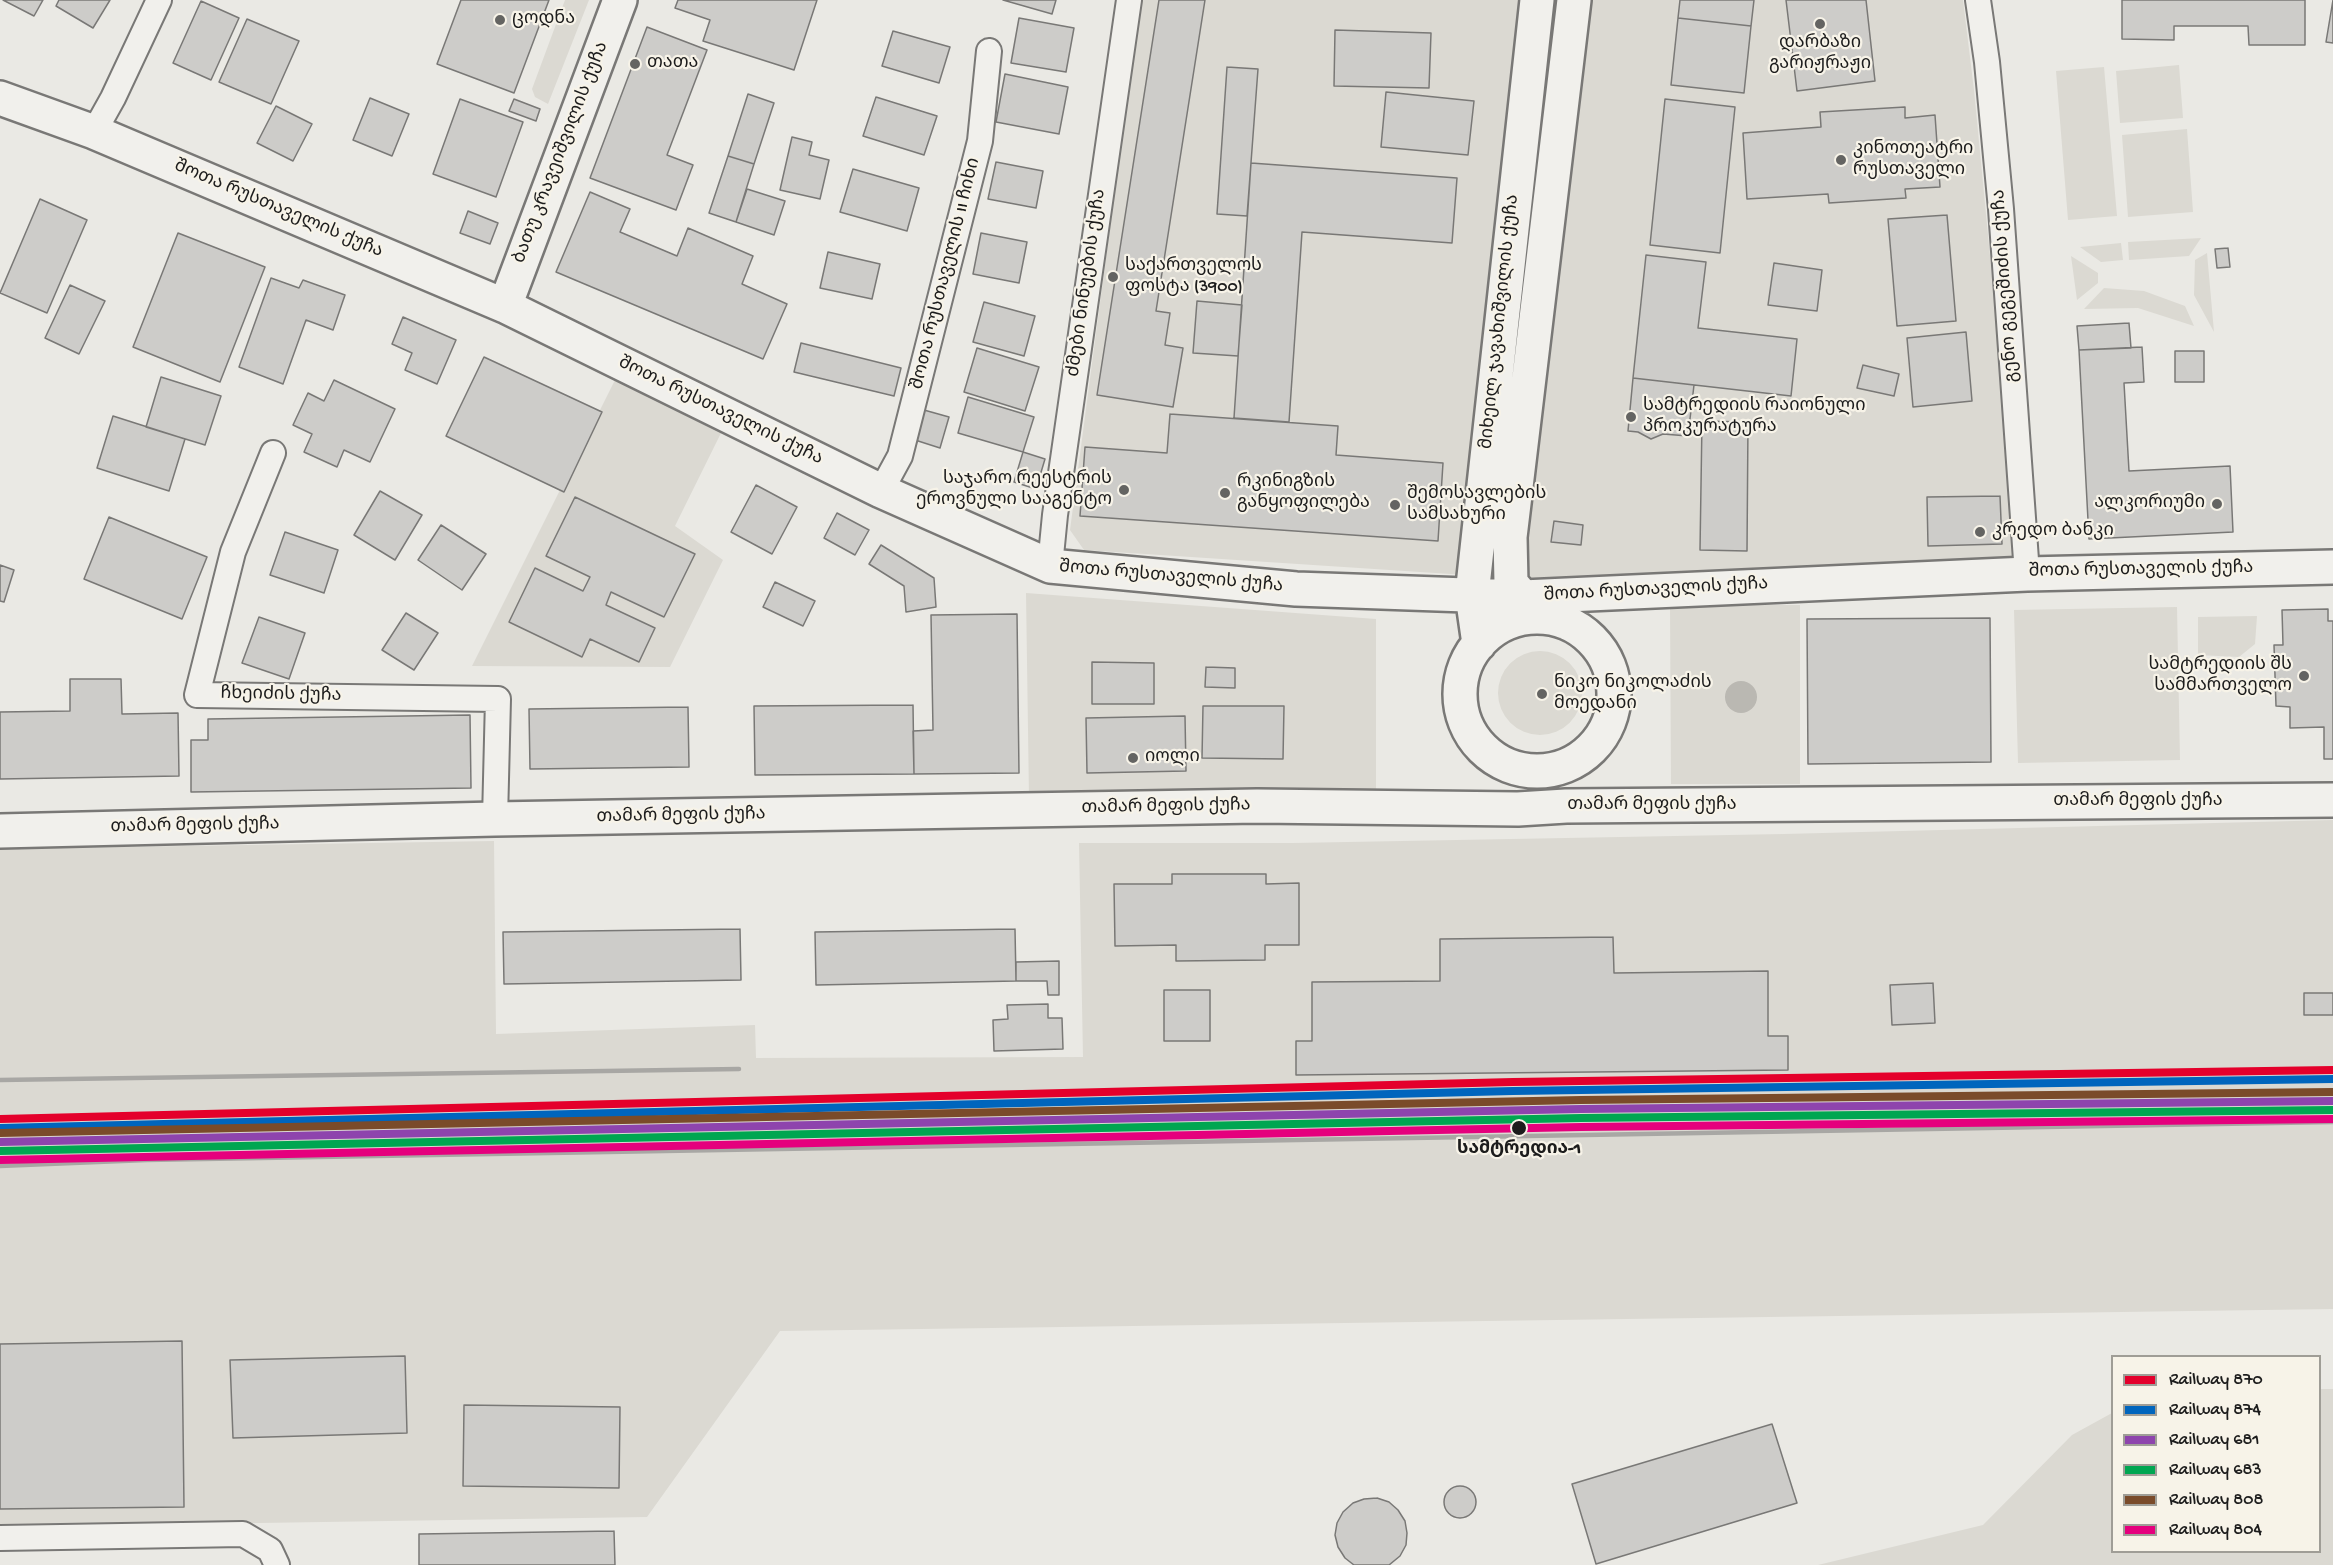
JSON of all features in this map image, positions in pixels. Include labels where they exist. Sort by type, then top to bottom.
[{"type":"main road","name":"ბათუ კრავეიშვილის ქუჩა","points":[[505,306],[620,0]]},
{"type":"main road","name":"მიხეილ ჯავახიშვილის ქუჩა","points":[[1479,644],[1472,596],[1537,0]]},
{"type":"main road","name":"მიხეილ ჯავახიშვილის ქუჩა","points":[[1522,597],[1511,584],[1510,537],[1574,0]]},
{"type":"main road","name":"შოთა რუსთაველის ქუჩა","points":[[0,98],[94,132],[505,306],[881,491],[1050,567],[1296,589],[1433,592],[1472,596],[1522,597],[2027,574],[2333,567]]},
{"type":"main road","points":[[1522,597],[1582,631],[1596,644],[1613,678],[1614,697],[1611,716],[1604,733],[1592,748],[1575,761],[1556,769],[1536,771],[1515,767],[1496,759],[1471,733],[1464,716],[1461,698],[1462,680],[1468,661],[1479,644],[1493,631],[1510,622],[1528,617],[1546,617],[1565,622]]},
{"type":"main road","points":[[1566,806],[1592,748]]},
{"type":"main road","points":[[1496,759],[1518,809]]},
{"type":"main road","name":"თამარ მეფის ქუჩა","points":[[0,831],[495,819],[1257,806],[1518,809],[1566,806],[2333,800]]},
{"type":"street","points":[[94,132],[113,98],[159,0]]},
{"type":"street","name":"ძმები ნინუების ქუჩა","points":[[1050,567],[1055,515],[1129,0]]},
{"type":"street","name":"გენო გეგეშიძის ქუჩა","points":[[1978,0],[1987,62],[2001,208],[2027,574]]},
{"type":"street","name":"შოთა რუსთაველის II ჩიხი","points":[[881,491],[900,456],[980,141],[989,51]]},
{"type":"street","name":"ჩხეიძის ქუჩა","points":[[273,453],[233,552],[197,695],[498,699],[495,819]]},
{"type":"street","points":[[0,1538],[243,1534],[270,1550],[277,1565]]},
{"type":"shaded area","points":[[565,0],[589,0],[548,104],[535,97],[532,89]]},
{"type":"shaded area","points":[[1140,0],[1528,0],[1466,575],[1084,550],[1070,530]]},
{"type":"shaded area","points":[[1582,0],[1963,0],[1974,90],[2020,566],[1525,580]]},
{"type":"shaded area","points":[[2179,65],[2183,118],[2120,123],[2116,71]]},
{"type":"shaded area","points":[[2104,67],[2117,216],[2068,220],[2056,71]]},
{"type":"shaded area","points":[[2187,129],[2193,212],[2128,217],[2122,135]]},
{"type":"shaded area","points":[[2201,238],[2189,256],[2129,260],[2128,242]]},
{"type":"shaded area","points":[[2121,243],[2123,260],[2101,262],[2080,247]]},
{"type":"shaded area","points":[[2207,253],[2214,332],[2194,295],[2195,260]]},
{"type":"shaded area","points":[[2071,256],[2098,273],[2098,283],[2077,300]]},
{"type":"shaded area","points":[[2104,288],[2144,291],[2185,306],[2194,326],[2138,308],[2084,309]]},
{"type":"shaded area","points":[[615,380],[722,431],[675,526],[723,560],[670,667],[472,666]]},
{"type":"shaded area","points":[[1026,593],[1376,619],[1376,792],[1029,798]]},
{"type":"shaded area","points":[[1670,605],[1800,605],[1800,784],[1671,784]]},
{"type":"shaded area","points":[[2177,607],[2180,760],[2018,763],[2014,610]]},
{"type":"shaded area","points":[[2257,616],[2255,644],[2239,657],[2198,655],[2198,617]]},
{"type":"shaded area","points":[[1540,651],[1556,654],[1570,663],[1579,677],[1582,693],[1579,709],[1570,723],[1556,732],[1540,735],[1524,732],[1510,723],[1501,709],[1498,693],[1501,677],[1510,663],[1524,654]]},
{"type":"shaded area","points":[[1741,681],[1752,686],[1757,697],[1752,708],[1741,713],[1730,708],[1725,697],[1730,686]]},
{"type":"shaded area","points":[[2333,820],[2333,1309],[780,1331],[647,1517],[0,1527],[0,849],[494,841],[496,1034],[755,1025],[756,1058],[1083,1057],[1079,843],[1293,843],[1784,834]]},
{"type":"shaded area","points":[[2321,1389],[2333,1389],[2333,1565],[1818,1565],[1983,1525],[2072,1435],[2111,1414],[2111,1553],[2321,1553]]},
{"type":"building","points":[[3,0],[43,0],[34,16]]},
{"type":"building","points":[[59,0],[110,0],[93,28],[56,6]]},
{"type":"building","points":[[461,0],[549,0],[514,93],[437,64]]},
{"type":"building","points":[[678,0],[817,0],[794,70],[703,41],[710,20],[675,8]]},
{"type":"building","points":[[1003,0],[1056,0],[1052,14]]},
{"type":"building","points":[[1159,0],[1205,0],[1156,311],[1170,313],[1165,345],[1183,348],[1173,407],[1097,395]]},
{"type":"building","points":[[1680,0],[1754,0],[1751,26],[1678,18]]},
{"type":"building","points":[[1786,0],[1866,0],[1875,81],[1797,91]]},
{"type":"building","points":[[2122,0],[2305,0],[2305,45],[2249,45],[2248,26],[2174,26],[2174,40],[2122,39]]},
{"type":"building","points":[[2333,0],[2333,43],[2326,42]]},
{"type":"building","points":[[201,1],[239,18],[211,80],[173,63]]},
{"type":"building","points":[[1019,18],[1074,28],[1066,72],[1011,63]]},
{"type":"building","points":[[1678,18],[1751,26],[1744,93],[1671,85]]},
{"type":"building","points":[[247,19],[299,41],[271,104],[219,82]]},
{"type":"building","points":[[647,27],[707,50],[667,155],[693,165],[676,210],[590,178]]},
{"type":"building","points":[[1335,30],[1431,33],[1429,88],[1334,86]]},
{"type":"building","points":[[893,31],[950,47],[939,83],[882,66]]},
{"type":"building","points":[[1227,67],[1258,69],[1247,216],[1217,214]]},
{"type":"building","points":[[1005,74],[1068,87],[1059,134],[996,122]]},
{"type":"building","points":[[1386,92],[1474,101],[1468,155],[1381,147]]},
{"type":"building","points":[[748,94],[774,103],[754,164],[728,156]]},
{"type":"building","points":[[876,97],[937,116],[924,155],[863,136]]},
{"type":"building","points":[[370,98],[409,114],[392,156],[353,140]]},
{"type":"building","points":[[460,99],[523,122],[496,197],[433,174]]},
{"type":"building","points":[[514,99],[540,109],[536,121],[509,111]]},
{"type":"building","points":[[1665,99],[1735,107],[1720,253],[1650,245]]},
{"type":"building","points":[[276,106],[312,124],[293,161],[257,143]]},
{"type":"building","name":"კინოთეატრი რუსთაველი","points":[[1905,107],[1905,118],[1935,115],[1940,187],[1905,189],[1906,198],[1829,203],[1828,194],[1747,199],[1743,133],[1821,127],[1820,112]]},
{"type":"building","points":[[792,137],[812,142],[809,155],[829,160],[820,199],[780,190]]},
{"type":"building","points":[[728,156],[754,164],[736,222],[709,213]]},
{"type":"building","points":[[996,162],[1043,171],[1036,208],[988,199]]},
{"type":"building","points":[[1251,163],[1457,178],[1452,243],[1302,232],[1289,422],[1234,418]]},
{"type":"building","points":[[853,169],[919,188],[907,231],[840,212]]},
{"type":"building","points":[[747,189],[785,201],[774,235],[736,222]]},
{"type":"building","points":[[590,192],[630,209],[620,232],[677,256],[688,228],[753,256],[742,284],[787,304],[763,359],[556,272]]},
{"type":"building","points":[[40,199],[87,220],[47,313],[0,293]]},
{"type":"building","points":[[468,211],[498,223],[490,244],[460,233]]},
{"type":"building","points":[[1947,215],[1956,321],[1897,326],[1888,219]]},
{"type":"building","points":[[178,233],[265,267],[220,382],[133,347]]},
{"type":"building","points":[[981,233],[1027,242],[1019,283],[973,274]]},
{"type":"building","points":[[2228,248],[2230,267],[2217,268],[2215,249]]},
{"type":"building","points":[[828,252],[880,264],[872,299],[820,288]]},
{"type":"building","points":[[1646,255],[1706,262],[1698,328],[1797,339],[1791,396],[1633,378]]},
{"type":"building","points":[[1774,263],[1822,270],[1817,311],[1768,305]]},
{"type":"building","points":[[271,278],[299,288],[303,280],[345,295],[333,330],[306,320],[283,384],[239,367]]},
{"type":"building","points":[[70,285],[105,301],[79,354],[45,338]]},
{"type":"building","points":[[1197,301],[1242,305],[1238,356],[1193,353]]},
{"type":"building","points":[[984,302],[1035,316],[1024,356],[973,342]]},
{"type":"building","points":[[403,317],[456,340],[437,384],[405,370],[412,353],[392,344]]},
{"type":"building","points":[[2129,323],[2131,348],[2079,350],[2077,326]]},
{"type":"building","points":[[1966,332],[1972,401],[1913,407],[1907,338]]},
{"type":"building","points":[[801,343],[901,368],[894,396],[794,372]]},
{"type":"building","points":[[2142,347],[2144,382],[2124,383],[2129,471],[2230,466],[2233,532],[2089,539],[2079,350]]},
{"type":"building","points":[[977,348],[1039,367],[1025,411],[964,392]]},
{"type":"building","points":[[2175,351],[2204,351],[2204,382],[2175,382]]},
{"type":"building","points":[[484,357],[602,412],[564,492],[446,436]]},
{"type":"building","points":[[1863,365],[1899,374],[1894,396],[1857,388]]},
{"type":"building","points":[[161,377],[221,396],[205,445],[146,427]]},
{"type":"building","points":[[1633,378],[1694,385],[1688,436],[1663,434],[1651,439],[1638,432],[1628,431]]},
{"type":"building","points":[[334,380],[395,409],[370,462],[344,450],[337,467],[304,452],[312,434],[293,425],[308,393],[324,401]]},
{"type":"building","points":[[968,397],[1034,417],[1023,452],[958,433]]},
{"type":"building","points":[[924,410],[949,417],[940,448],[915,440]]},
{"type":"building","points":[[1170,414],[1338,426],[1336,455],[1443,463],[1438,541],[1080,516],[1085,447],[1167,453]]},
{"type":"building","points":[[113,416],[185,439],[169,491],[97,468]]},
{"type":"building","points":[[1702,421],[1748,422],[1747,551],[1700,550]]},
{"type":"building","points":[[1023,452],[1045,459],[1036,489],[1014,482]]},
{"type":"building","points":[[756,485],[797,507],[772,554],[731,532]]},
{"type":"building","points":[[380,491],[422,515],[395,560],[354,535]]},
{"type":"building","points":[[2000,496],[2002,544],[1928,546],[1927,497]]},
{"type":"building","points":[[575,497],[695,554],[664,617],[611,592],[606,605],[655,628],[639,662],[590,639],[582,657],[509,622],[535,568],[583,591],[590,577],[546,556]]},
{"type":"building","points":[[837,513],[869,530],[855,555],[824,538]]},
{"type":"building","points":[[109,517],[207,557],[182,619],[84,579]]},
{"type":"building","points":[[1554,521],[1583,525],[1581,545],[1551,542]]},
{"type":"building","points":[[441,525],[486,554],[462,590],[418,560]]},
{"type":"building","points":[[285,532],[338,550],[324,593],[270,575]]},
{"type":"building","points":[[881,545],[934,578],[936,607],[906,612],[904,586],[869,564]]},
{"type":"building","points":[[0,565],[14,570],[4,602],[0,601]]},
{"type":"building","points":[[775,582],[815,601],[803,626],[763,607]]},
{"type":"building","name":"სამტრედიის შს სამმართველო","points":[[2328,609],[2328,621],[2333,621],[2333,759],[2324,759],[2324,727],[2290,728],[2290,707],[2276,706],[2274,645],[2283,645],[2282,610]]},
{"type":"building","points":[[406,613],[438,633],[414,670],[382,650]]},
{"type":"building","points":[[1017,614],[1019,773],[914,774],[913,731],[933,730],[931,615]]},
{"type":"building","points":[[259,617],[305,633],[289,679],[242,663]]},
{"type":"building","points":[[1990,618],[1991,762],[1808,764],[1807,619]]},
{"type":"building","points":[[1092,662],[1154,663],[1154,704],[1092,704]]},
{"type":"building","points":[[1206,667],[1235,668],[1235,688],[1205,687]]},
{"type":"building","points":[[70,679],[121,679],[122,714],[178,713],[179,776],[0,779],[0,712],[70,711]]},
{"type":"building","points":[[913,705],[914,774],[755,775],[754,706]]},
{"type":"building","points":[[1203,706],[1284,706],[1283,759],[1202,758]]},
{"type":"building","points":[[688,707],[689,767],[530,769],[529,709]]},
{"type":"building","points":[[470,715],[471,788],[191,792],[191,740],[208,740],[208,719]]},
{"type":"building","points":[[1185,716],[1186,771],[1087,773],[1086,718]]},
{"type":"building","points":[[1172,874],[1266,874],[1266,884],[1299,883],[1299,945],[1265,945],[1265,960],[1176,961],[1176,945],[1115,946],[1114,884],[1172,884]]},
{"type":"building","points":[[740,929],[741,980],[504,984],[503,932]]},
{"type":"building","points":[[1015,929],[1016,981],[816,985],[815,932]]},
{"type":"building","points":[[1613,937],[1614,973],[1768,971],[1768,1036],[1788,1036],[1788,1070],[1296,1075],[1296,1041],[1312,1041],[1312,982],[1440,981],[1440,939]]},
{"type":"building","points":[[1059,961],[1059,995],[1048,995],[1047,981],[1016,981],[1016,962]]},
{"type":"building","points":[[1933,983],[1935,1023],[1892,1025],[1890,985]]},
{"type":"building","points":[[1164,990],[1210,990],[1210,1041],[1164,1041]]},
{"type":"building","points":[[2304,993],[2333,993],[2333,1015],[2304,1015]]},
{"type":"building","points":[[1048,1004],[1048,1018],[1062,1018],[1063,1049],[994,1051],[993,1020],[1008,1019],[1007,1005]]},
{"type":"building","points":[[182,1341],[184,1507],[0,1509],[0,1344]]},
{"type":"building","points":[[405,1356],[407,1433],[233,1438],[230,1360]]},
{"type":"building","points":[[464,1405],[620,1407],[619,1488],[463,1486]]},
{"type":"building","points":[[1772,1424],[1797,1503],[1596,1564],[1572,1484]]},
{"type":"building","points":[[1460,1486],[1472,1490],[1476,1502],[1472,1514],[1460,1518],[1448,1514],[1444,1502],[1448,1490]]},
{"type":"building","points":[[1377,1498],[1389,1502],[1405,1521],[1406,1545],[1400,1556],[1389,1565],[1354,1565],[1345,1558],[1338,1547],[1335,1535],[1337,1523],[1343,1512],[1353,1503]]},
{"type":"building","points":[[614,1531],[615,1565],[419,1565],[419,1534]]},
{"type":"railway","points":[[0,1080],[739,1069]]},
{"type":"railway","points":[[0,1166],[147,1160],[2333,1122]]},
{"type":"rail line","name":"870","points":[[0,1119],[1513,1082],[2333,1070]]},
{"type":"rail line","name":"874","points":[[0,1128],[1513,1091],[2333,1079]]},
{"type":"rail line","name":"808","points":[[0,1133],[1581,1100],[2333,1092]]},
{"type":"rail line","name":"681","points":[[0,1142],[1581,1109],[2333,1101]]},
{"type":"rail line","name":"683","points":[[0,1151],[1581,1118],[2333,1110]]},
{"type":"rail line","name":"804","points":[[0,1160],[1581,1127],[2333,1119]]},
{"type":"place","name":"ცოდნა","points":[[500,20]]},
{"type":"place","name":"დარბაზი გარიჟრაჟი","points":[[1820,24]]},
{"type":"place","name":"თათა","points":[[635,64]]},
{"type":"place","name":"კინოთეატრი რუსთაველი","points":[[1841,160]]},
{"type":"place","name":"საქართველოს ფოსტა (3900)","points":[[1113,277]]},
{"type":"place","name":"სამტრედიის რაიონული პროკურატურა","points":[[1631,417]]},
{"type":"place","name":"საჯარო რეესტრის ეროვნული სააგენტო","points":[[1124,490]]},
{"type":"place","name":"რკინიგზის განყოფილება","points":[[1225,493]]},
{"type":"place","name":"ალკორიუმი","points":[[2217,504]]},
{"type":"place","name":"შემოსავლების სამსახური","points":[[1395,505]]},
{"type":"place","name":"კრედო ბანკი","points":[[1980,532]]},
{"type":"place","name":"სამტრედიის შს სამმართველო","points":[[2304,676]]},
{"type":"place","name":"ნიკო ნიკოლაძის მოედანი","points":[[1542,694]]},
{"type":"place","name":"იოლი","points":[[1133,758]]},
{"type":"place","name":"სამტრედია-1","points":[[1519,1128]]}]
